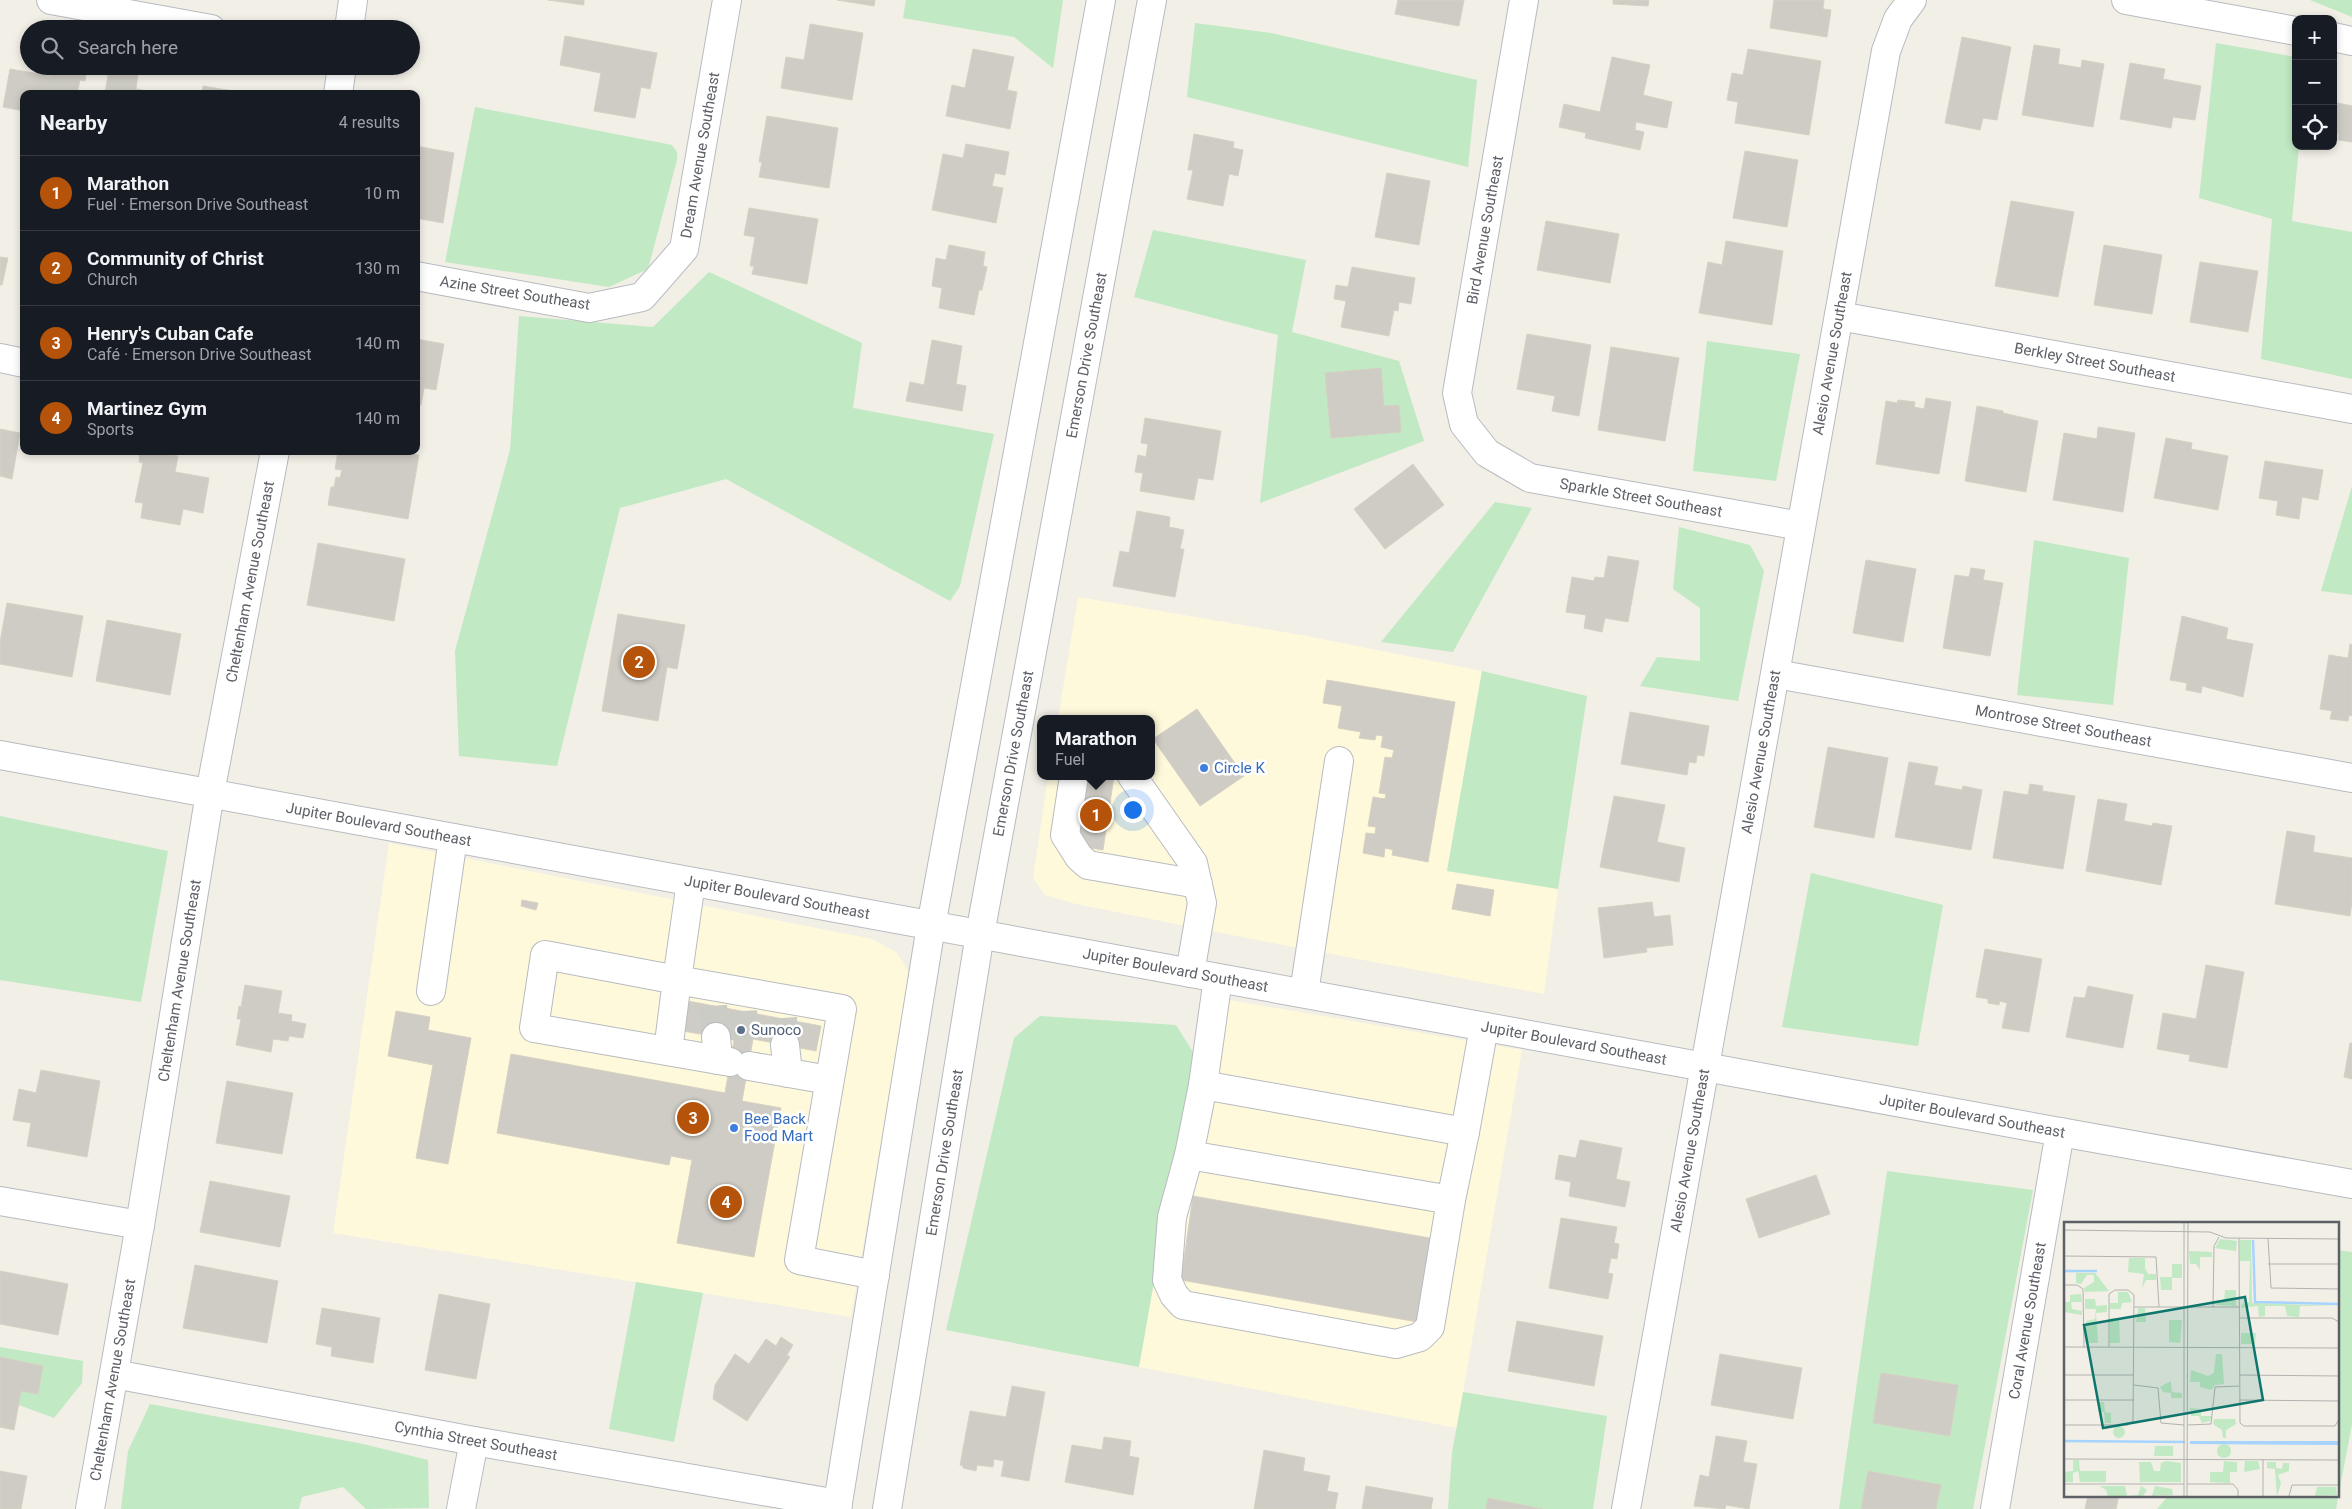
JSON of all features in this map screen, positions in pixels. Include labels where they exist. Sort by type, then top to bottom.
[{"type":"street","points":[[51,0],[161,20]]},
{"type":"street","points":[[351,20],[354,0]]},
{"type":"street","name":"Dream Avenue Southeast","points":[[642,297],[684,249],[727,0]]},
{"type":"street","points":[[837,1506],[931,926],[1101,0]]},
{"type":"street","name":"Emerson Drive Southeast","points":[[887,1509],[980,934],[1030,728],[1152,0]]},
{"type":"street","name":"Bird Avenue Southeast","points":[[1487,453],[1464,424],[1457,393],[1524,0]]},
{"type":"street","name":"Alesio Avenue Southeast","points":[[1626,1509],[1886,51],[1898,18],[1912,0]]},
{"type":"street","points":[[2126,0],[2292,30]]},
{"type":"street","points":[[2337,39],[2352,41]]},
{"type":"street","points":[[339,90],[341,75]]},
{"type":"street","name":"Azine Street Southeast","points":[[420,277],[588,308],[642,297]]},
{"type":"street","name":"Berkley Street Southeast","points":[[1839,316],[2352,409]]},
{"type":"street","points":[[0,358],[20,361]]},
{"type":"street","name":"Sparkle Street Southeast","points":[[1487,453],[1530,478],[1801,526]]},
{"type":"street","name":"Cheltenham Avenue Southeast","points":[[90,1509],[140,1226],[210,793],[273,455]]},
{"type":"street","name":"Montrose Street Southeast","points":[[1776,674],[2352,778]]},
{"type":"street","name":"Jupiter Boulevard Southeast","points":[[0,755],[2352,1184]]},
{"type":"street","points":[[1304,994],[1339,761]]},
{"type":"street","points":[[1073,780],[1065,835],[1079,857],[1088,865],[1198,884]]},
{"type":"street","points":[[1135,780],[1193,863],[1202,903],[1190,973]]},
{"type":"street","points":[[431,991],[454,838]]},
{"type":"street","points":[[668,1051],[691,882]]},
{"type":"street","points":[[829,1080],[788,1072],[728,1056],[668,1051],[534,1028],[545,955],[677,980],[712,995],[742,1001],[781,1008],[842,1009],[799,1260],[875,1275]]},
{"type":"street","points":[[1218,978],[1203,1084],[1189,1155],[1172,1217],[1167,1280],[1174,1295],[1183,1305],[1396,1344],[1420,1337],[1430,1327],[1451,1200],[1484,1027]]},
{"type":"street","points":[[786,1045],[788,1072]]},
{"type":"street","points":[[1203,1084],[1464,1132]]},
{"type":"street","name":"Coral Avenue Southeast","points":[[1995,1509],[2060,1132]]},
{"type":"street","points":[[1189,1155],[1451,1200]]},
{"type":"street","points":[[0,1200],[140,1226]]},
{"type":"street","name":"Cynthia Street Southeast","points":[[114,1374],[837,1506]]},
{"type":"street","points":[[461,1509],[474,1441]]},
{"type":"shaded area","points":[[1078,597],[1307,636],[1482,671],[1447,871],[1558,889],[1544,994],[1257,940],[1076,904],[1045,895],[1033,878],[1047,780],[1155,780],[1155,715],[1059,715]]},
{"type":"shaded area","points":[[389,843],[872,939],[896,952],[910,974],[851,1317],[333,1233]]},
{"type":"shaded area","points":[[1200,995],[1522,1050],[1457,1428],[1139,1367],[1194,1054]]},
{"type":"green space","points":[[906,0],[1063,0],[1053,68],[1014,37],[903,18]]},
{"type":"green space","points":[[2310,0],[2352,0],[2352,17]]},
{"type":"green space","points":[[1195,23],[1271,33],[1477,80],[1468,167],[1187,97]]},
{"type":"green space","points":[[2216,43],[2292,56],[2292,150],[2299,150],[2292,221],[2352,232],[2352,379],[2261,359],[2272,219],[2199,198]]},
{"type":"green space","points":[[475,107],[672,145],[677,152],[677,160],[648,269],[609,287],[445,262]]},
{"type":"green space","points":[[1153,230],[1306,260],[1292,332],[1399,361],[1424,441],[1260,503],[1278,335],[1134,297]]},
{"type":"green space","points":[[709,272],[862,343],[853,408],[994,434],[960,586],[950,601],[726,479],[620,508],[557,766],[459,756],[455,651],[510,450],[519,316],[653,327]]},
{"type":"green space","points":[[1707,341],[1800,354],[1776,481],[1693,471]]},
{"type":"green space","points":[[2352,486],[2352,595],[2321,591]]},
{"type":"green space","points":[[1495,502],[1532,508],[1453,652],[1381,642]]},
{"type":"green space","points":[[1679,527],[1750,545],[1764,571],[1738,701],[1640,686],[1657,657],[1700,661],[1700,608],[1673,589]]},
{"type":"green space","points":[[2034,540],[2129,558],[2113,705],[2017,695]]},
{"type":"green space","points":[[1482,671],[1587,696],[1558,889],[1447,871]]},
{"type":"green space","points":[[0,816],[168,851],[141,1002],[0,980]]},
{"type":"green space","points":[[1811,873],[1943,905],[1918,1046],[1782,1027]]},
{"type":"green space","points":[[1040,1016],[1176,1025],[1194,1054],[1139,1367],[946,1330],[1014,1038]]},
{"type":"green space","points":[[1887,1171],[2033,1190],[1973,1509],[1839,1509]]},
{"type":"green space","points":[[2340,1250],[2352,1252],[2352,1424],[2340,1488]]},
{"type":"green space","points":[[636,1282],[703,1293],[674,1442],[609,1429]]},
{"type":"green space","points":[[0,1347],[83,1361],[82,1383],[54,1418],[0,1398]]},
{"type":"green space","points":[[1463,1392],[1607,1416],[1593,1509],[1448,1509],[1452,1453]]},
{"type":"green space","points":[[150,1404],[363,1444],[428,1460],[429,1508],[366,1509],[343,1487],[302,1497],[299,1509],[121,1509],[128,1451]]},
{"type":"green space","points":[[2168,1496],[2338,1496],[2336,1509],[2157,1509]]},
{"type":"building","points":[[548,0],[584,0],[584,5]]},
{"type":"building","points":[[837,0],[875,0],[874,6]]},
{"type":"building","points":[[1398,0],[1464,0],[1459,26],[1395,14]]},
{"type":"building","points":[[1613,0],[1649,0],[1648,6],[1613,4]]},
{"type":"building","points":[[1774,0],[1824,0],[1823,9],[1831,10],[1827,37],[1770,28]]},
{"type":"building","points":[[810,24],[863,33],[852,100],[781,88],[786,57],[804,60]]},
{"type":"building","points":[[565,36],[657,53],[650,89],[641,87],[635,118],[594,111],[601,73],[560,65]]},
{"type":"building","points":[[1962,37],[2011,47],[1997,120],[1983,118],[1980,130],[1945,123]]},
{"type":"building","points":[[2034,45],[2060,49],[2058,64],[2081,68],[2082,60],[2104,64],[2093,127],[2022,115]]},
{"type":"building","points":[[973,49],[1014,57],[1007,90],[1017,92],[1010,129],[946,116],[952,85],[965,88]]},
{"type":"building","points":[[1748,49],[1821,61],[1809,135],[1735,123],[1738,102],[1727,100],[1732,73],[1743,75]]},
{"type":"building","points":[[1612,57],[1650,65],[1643,95],[1672,102],[1667,128],[1636,122],[1635,130],[1644,132],[1640,150],[1585,138],[1586,133],[1559,127],[1564,104],[1600,112]]},
{"type":"building","points":[[2130,63],[2165,69],[2163,79],[2201,86],[2195,120],[2173,117],[2171,128],[2120,119]]},
{"type":"building","points":[[10,69],[20,71],[20,75],[86,75],[85,81],[80,80],[78,90],[20,90],[20,110],[3,107]]},
{"type":"building","points":[[108,75],[138,75],[136,89],[142,90],[106,90]]},
{"type":"building","points":[[203,86],[227,90],[202,90]]},
{"type":"building","points":[[2337,103],[2352,106],[2352,142],[2338,140],[2339,134],[2337,134]]},
{"type":"building","points":[[767,116],[838,128],[829,188],[759,177],[762,162],[759,162]]},
{"type":"building","points":[[1194,134],[1234,142],[1233,148],[1243,150],[1238,176],[1229,174],[1223,206],[1187,199],[1193,170],[1188,170]]},
{"type":"building","points":[[966,144],[1009,152],[1005,175],[995,173],[992,186],[1003,188],[996,223],[932,210],[943,154],[963,158]]},
{"type":"building","points":[[420,147],[454,153],[443,223],[420,219]]},
{"type":"building","points":[[1745,151],[1798,160],[1787,227],[1733,218]]},
{"type":"building","points":[[1387,173],[1430,181],[1419,245],[1375,237]]},
{"type":"building","points":[[2011,201],[2074,212],[2058,297],[1995,286]]},
{"type":"building","points":[[749,208],[818,219],[807,284],[752,274],[754,266],[750,266],[755,237],[744,235]]},
{"type":"building","points":[[1546,221],[1619,234],[1610,283],[1537,270]]},
{"type":"building","points":[[1726,241],[1783,251],[1772,325],[1699,313],[1708,262],[1722,265]]},
{"type":"building","points":[[949,245],[985,252],[983,266],[987,267],[982,290],[979,290],[974,315],[939,308],[942,288],[932,286],[936,258],[946,260]]},
{"type":"building","points":[[2104,245],[2162,255],[2152,314],[2094,305]]},
{"type":"building","points":[[0,257],[8,258],[2,285],[0,285]]},
{"type":"building","points":[[2200,262],[2258,271],[2248,332],[2190,322]]},
{"type":"building","points":[[1352,267],[1415,278],[1411,304],[1399,302],[1398,311],[1394,310],[1389,336],[1341,327],[1346,301],[1334,299],[1336,285],[1348,287]]},
{"type":"building","points":[[1527,334],[1591,345],[1579,416],[1552,411],[1555,396],[1517,389]]},
{"type":"building","points":[[420,340],[444,344],[436,390],[424,388],[421,405]]},
{"type":"building","points":[[932,340],[962,346],[956,384],[966,386],[962,411],[906,401],[910,382],[924,385]]},
{"type":"building","points":[[1611,347],[1679,358],[1665,441],[1598,430]]},
{"type":"building","points":[[1381,368],[1384,406],[1399,405],[1401,432],[1331,438],[1325,373]]},
{"type":"building","points":[[1926,398],[1951,402],[1939,474],[1876,464],[1886,401],[1897,403],[1898,400],[1915,402],[1914,407],[1924,409]]},
{"type":"building","points":[[1977,406],[2038,421],[2026,492],[1965,481]]},
{"type":"building","points":[[1145,418],[1221,431],[1213,480],[1198,478],[1194,500],[1140,491],[1143,473],[1135,472],[1138,455],[1146,457],[1148,444],[1141,443]]},
{"type":"building","points":[[2098,427],[2135,433],[2123,512],[2053,500],[2064,433],[2097,439]]},
{"type":"building","points":[[0,429],[20,433],[12,479],[0,476]]},
{"type":"building","points":[[2166,438],[2192,443],[2191,449],[2228,456],[2218,510],[2154,498]]},
{"type":"building","points":[[140,455],[178,456],[175,472],[209,478],[203,513],[183,509],[180,525],[141,518],[143,503],[135,502],[143,463],[139,462]]},
{"type":"building","points":[[337,455],[419,455],[408,519],[328,505],[331,487],[334,487],[336,477],[340,478],[342,470],[335,469]]},
{"type":"building","points":[[2265,461],[2323,470],[2318,500],[2302,497],[2299,519],[2276,515],[2278,501],[2259,498]]},
{"type":"building","points":[[1413,464],[1444,505],[1385,549],[1354,509]]},
{"type":"building","points":[[1137,511],[1170,517],[1169,527],[1184,530],[1180,549],[1184,549],[1175,597],[1113,586],[1120,551],[1129,553]]},
{"type":"building","points":[[318,543],[405,559],[394,621],[307,605]]},
{"type":"building","points":[[1608,556],[1639,561],[1628,622],[1605,618],[1602,632],[1584,628],[1586,615],[1566,612],[1572,577],[1594,581],[1595,577],[1604,578]]},
{"type":"building","points":[[1866,560],[1916,569],[1903,642],[1853,633]]},
{"type":"building","points":[[1971,568],[1985,570],[1983,580],[2003,583],[1990,656],[1943,648],[1955,575],[1969,577]]},
{"type":"building","points":[[7,603],[83,616],[72,677],[0,664],[0,642]]},
{"type":"building","points":[[618,614],[685,625],[677,669],[667,667],[658,721],[602,711]]},
{"type":"building","points":[[2182,616],[2228,628],[2226,639],[2253,644],[2243,697],[2202,686],[2201,693],[2186,690],[2187,683],[2170,680]]},
{"type":"building","points":[[107,620],[181,634],[170,695],[96,681]]},
{"type":"building","points":[[2350,644],[2352,645],[2352,716],[2349,715],[2348,721],[2330,719],[2332,711],[2320,709],[2329,655],[2348,658]]},
{"type":"building","points":[[1327,680],[1455,702],[1428,862],[1392,855],[1393,850],[1385,848],[1384,857],[1363,853],[1366,833],[1375,834],[1376,827],[1368,826],[1373,797],[1385,799],[1386,794],[1379,793],[1385,757],[1392,758],[1394,750],[1381,747],[1383,736],[1376,735],[1375,740],[1359,738],[1361,732],[1338,728],[1342,706],[1323,703]]},
{"type":"building","points":[[1197,709],[1244,776],[1200,806],[1155,742],[1155,738]]},
{"type":"building","points":[[1630,712],[1709,726],[1704,756],[1697,755],[1696,763],[1689,762],[1687,775],[1621,764]]},
{"type":"building","points":[[1828,747],[1888,758],[1874,838],[1814,827]]},
{"type":"building","points":[[1909,762],[1938,767],[1934,785],[1962,790],[1963,786],[1982,790],[1971,850],[1895,837]]},
{"type":"building","points":[[1082,780],[1113,780],[1103,850],[1073,845]]},
{"type":"building","points":[[2030,784],[2043,786],[2042,791],[2075,796],[2063,869],[1993,858],[2004,791],[2028,795]]},
{"type":"building","points":[[1614,796],[1665,805],[1657,842],[1685,848],[1679,882],[1600,867]]},
{"type":"building","points":[[2098,799],[2127,804],[2124,821],[2152,826],[2153,823],[2172,826],[2161,885],[2086,871]]},
{"type":"building","points":[[2287,831],[2315,836],[2313,852],[2352,858],[2350,916],[2275,904]]},
{"type":"building","points":[[1457,884],[1494,890],[1490,916],[1452,909]]},
{"type":"building","points":[[522,900],[538,903],[536,910],[521,906]]},
{"type":"building","points":[[1652,902],[1654,917],[1670,915],[1673,945],[1646,948],[1647,952],[1604,958],[1598,908]]},
{"type":"building","points":[[1985,949],[2042,959],[2029,1032],[2002,1028],[2007,1003],[2000,1001],[1999,1005],[1988,1003],[1988,999],[1976,997]]},
{"type":"building","points":[[2206,965],[2244,972],[2227,1068],[2189,1061],[2190,1055],[2157,1049],[2163,1013],[2196,1019]]},
{"type":"building","points":[[245,985],[282,991],[278,1013],[292,1015],[291,1021],[306,1024],[303,1038],[289,1036],[288,1041],[273,1039],[271,1052],[236,1045],[241,1019],[237,1019]]},
{"type":"building","points":[[2088,986],[2133,995],[2123,1048],[2066,1037],[2074,997],[2085,998]]},
{"type":"building","points":[[688,1001],[821,1026],[816,1051],[753,1039],[742,1101],[781,1108],[754,1257],[677,1243],[692,1160],[671,1156],[669,1165],[497,1133],[511,1054],[725,1093],[734,1040],[683,1031]]},
{"type":"building","points":[[396,1011],[430,1017],[428,1030],[471,1038],[448,1164],[416,1158],[433,1065],[388,1056]]},
{"type":"building","points":[[2350,1043],[2352,1043],[2352,1079],[2344,1077]]},
{"type":"building","points":[[41,1070],[100,1081],[87,1157],[27,1146],[31,1123],[13,1120],[19,1089],[36,1093]]},
{"type":"building","points":[[227,1081],[293,1093],[282,1154],[216,1143]]},
{"type":"building","points":[[1580,1140],[1622,1148],[1616,1179],[1630,1182],[1625,1207],[1569,1196],[1571,1182],[1555,1179],[1559,1155],[1576,1158]]},
{"type":"building","points":[[1816,1175],[1830,1214],[1759,1238],[1746,1199]]},
{"type":"building","points":[[210,1181],[290,1196],[280,1247],[200,1232]]},
{"type":"building","points":[[1193,1196],[1441,1240],[1423,1323],[1181,1280]]},
{"type":"building","points":[[1561,1218],[1617,1227],[1614,1243],[1619,1244],[1617,1259],[1611,1258],[1608,1273],[1613,1274],[1608,1299],[1549,1288]]},
{"type":"building","points":[[195,1265],[278,1281],[267,1343],[183,1328]]},
{"type":"building","points":[[0,1271],[68,1284],[58,1335],[0,1324]]},
{"type":"building","points":[[439,1294],[490,1304],[476,1379],[425,1370]]},
{"type":"building","points":[[322,1308],[380,1318],[373,1363],[331,1356],[332,1347],[316,1344]]},
{"type":"building","points":[[1517,1321],[1603,1336],[1594,1386],[1508,1371]]},
{"type":"building","points":[[781,1337],[793,1345],[787,1355],[790,1357],[747,1421],[713,1399],[715,1385],[735,1354],[749,1364],[766,1339],[776,1346]]},
{"type":"building","points":[[1720,1354],[1802,1368],[1793,1419],[1711,1405]]},
{"type":"building","points":[[0,1357],[43,1366],[38,1394],[21,1391],[14,1430],[0,1427]]},
{"type":"building","points":[[1881,1373],[1958,1385],[1950,1436],[1873,1423]]},
{"type":"building","points":[[1012,1386],[1045,1392],[1029,1481],[1001,1476],[1004,1461],[994,1459],[993,1467],[977,1465],[976,1471],[963,1468],[960,1465],[970,1411],[1006,1417]]},
{"type":"building","points":[[1716,1436],[1747,1441],[1743,1462],[1757,1464],[1749,1509],[1726,1505],[1725,1509],[1694,1506],[1700,1475],[1709,1477]]},
{"type":"building","points":[[1104,1437],[1131,1441],[1129,1456],[1139,1458],[1133,1495],[1065,1482],[1072,1445],[1102,1450]]},
{"type":"building","points":[[1264,1450],[1305,1458],[1303,1471],[1330,1476],[1327,1491],[1338,1493],[1335,1509],[1254,1509]]},
{"type":"building","points":[[0,1471],[27,1476],[21,1509],[0,1509]]},
{"type":"building","points":[[1868,1471],[1941,1485],[1936,1509],[1861,1509]]},
{"type":"building","points":[[1366,1486],[1433,1498],[1431,1509],[1362,1509]]},
{"type":"building","points":[[2088,1496],[2119,1496],[2116,1509],[2085,1509]]},
{"type":"building","points":[[1488,1498],[1543,1509],[1486,1509]]},
{"type":"tunnel","points":[[713,1006],[716,1037]]},
{"type":"tunnel","points":[[743,1011],[746,1065]]},
{"type":"tunnel","points":[[783,1018],[785,1045]]},
{"type":"place","name":"Community of Christ","points":[[639,662]]},
{"type":"place","name":"Circle K","points":[[1204,768]]},
{"type":"place","name":"Marathon","points":[[1096,815]]},
{"type":"place","name":"Sunoco","points":[[741,1030]]},
{"type":"place","name":"Henry's Cuban Cafe","points":[[693,1118]]},
{"type":"place","name":"Bee Back Food Mart","points":[[734,1128]]},
{"type":"place","name":"Martinez Gym","points":[[726,1202]]}]
